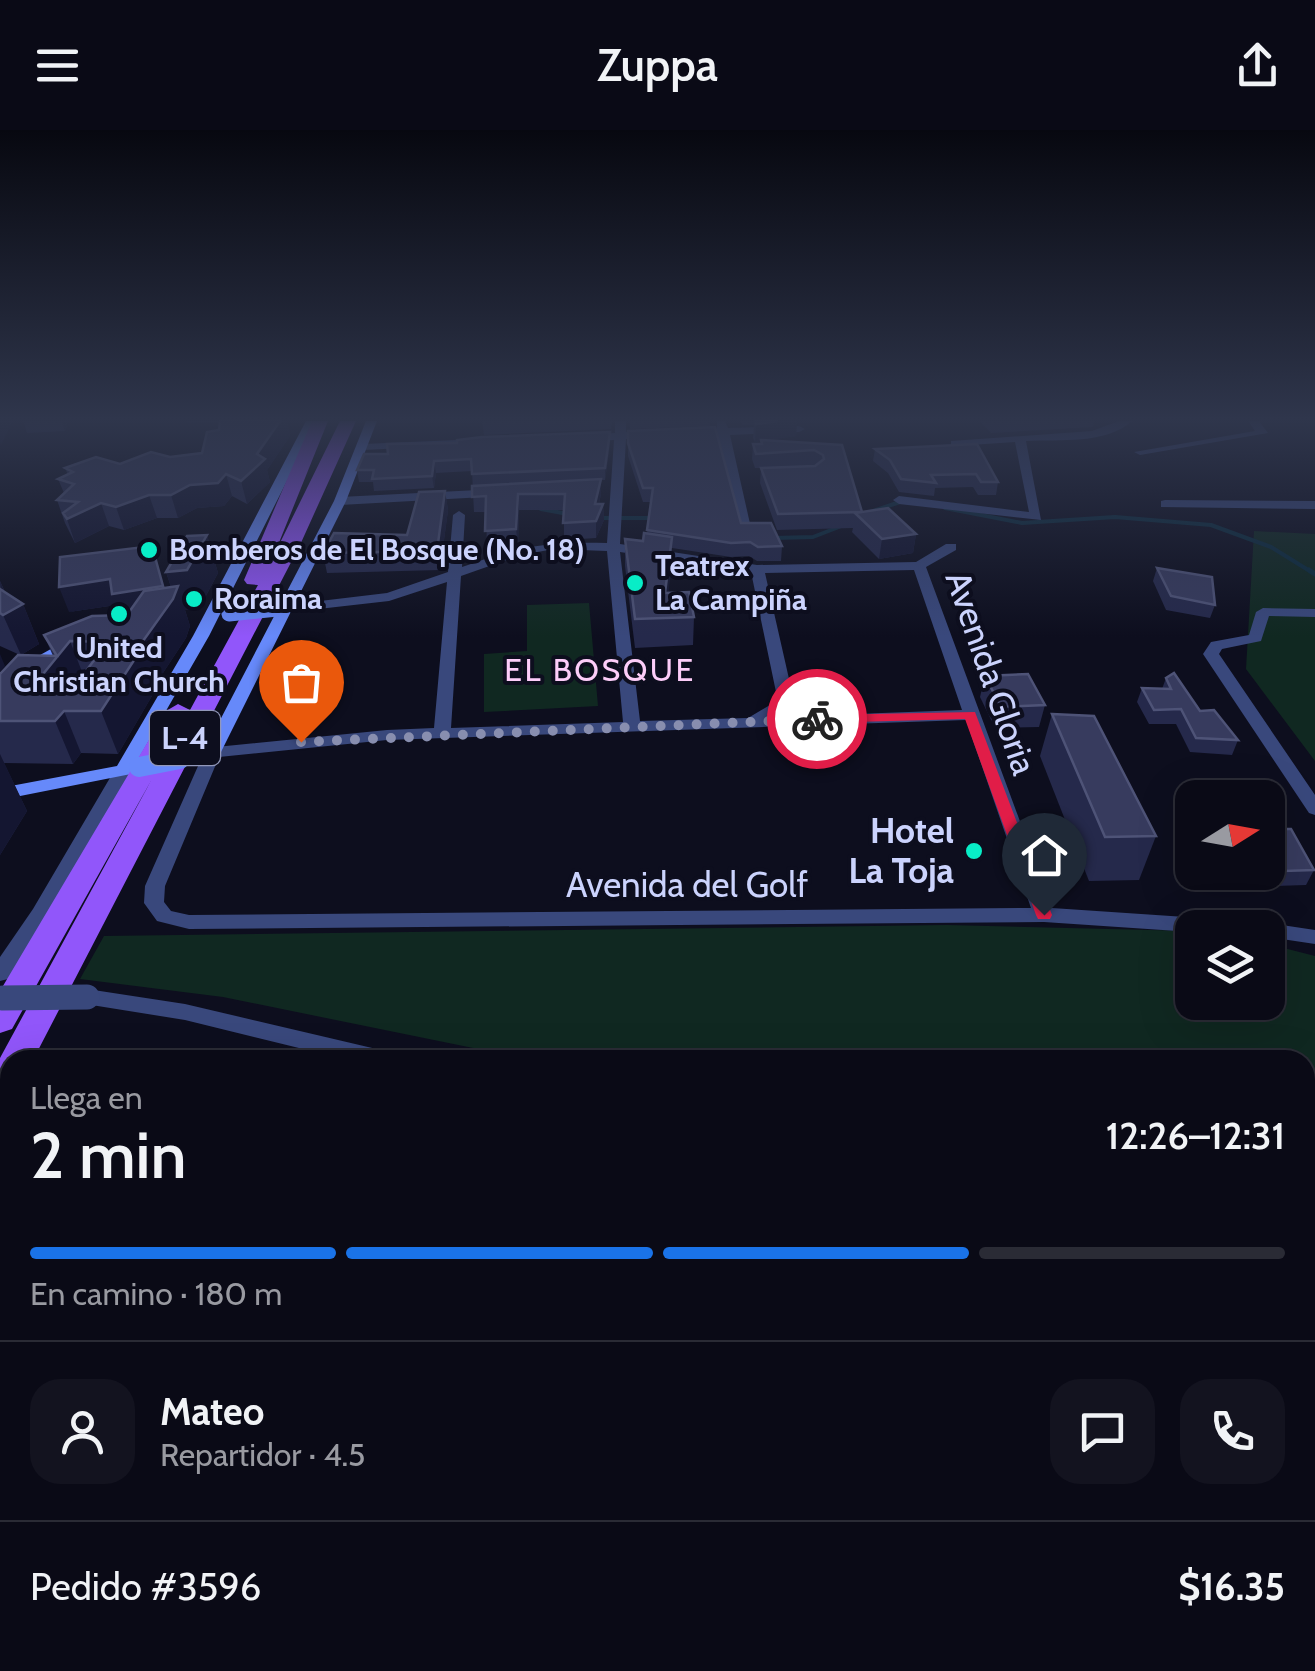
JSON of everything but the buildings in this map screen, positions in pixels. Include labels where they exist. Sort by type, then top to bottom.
[{"type":"main road","name":"L-4","points":[[131,769],[217,614],[277,493]]},
{"type":"main road","name":"L-4","points":[[253,582],[290,493]]},
{"type":"main road","name":"L-4","points":[[1,1005],[253,582],[296,493]]},
{"type":"main road","name":"L-4","points":[[21,1050],[313,493]]},
{"type":"main road","name":"L-4","points":[[277,568],[301,547],[327,493]]},
{"type":"main road","name":"L-4","points":[[0,794],[208,753],[282,603],[343,493]]},
{"type":"main road","points":[[217,614],[282,603]]},
{"type":"main road","points":[[217,614],[269,628]]},
{"type":"main road","points":[[0,700],[43,657],[98,633]]},
{"type":"street","points":[[340,501],[495,493]]},
{"type":"street","points":[[608,493],[632,726]]},
{"type":"street","points":[[740,493],[746,525]]},
{"type":"street","points":[[899,500],[1032,518],[1036,516],[1031,493]]},
{"type":"street","points":[[1165,504],[1315,505]]},
{"type":"street","points":[[442,733],[459,515]]},
{"type":"street","points":[[282,603],[378,599],[532,548],[585,544],[757,569],[919,566],[950,547]]},
{"type":"street","name":"Avenida Gloria","points":[[919,566],[1044,915]]},
{"type":"street","points":[[746,722],[772,712],[783,703],[784,692],[757,569]]},
{"type":"street","points":[[1315,613],[1262,612],[1256,638],[1216,645],[1211,654],[1315,809]]},
{"type":"street","points":[[208,753],[332,738],[970,715]]},
{"type":"street","name":"Avenida del Golf","points":[[208,753],[154,886],[156,911],[189,922],[1044,915],[1175,923]]},
{"type":"street","points":[[1,966],[26,938],[131,769]]},
{"type":"street","points":[[1285,933],[1315,937]]},
{"type":"street","points":[[1,1005],[87,997],[184,1012],[343,1050]]},
{"type":"green space","points":[[1254,531],[1315,534],[1315,761],[1246,669]]},
{"type":"green space","points":[[589,603],[598,706],[484,712],[484,654],[527,651],[527,605]]},
{"type":"green space","points":[[947,925],[1175,931],[1175,1020],[1285,1020],[1285,948],[1315,956],[1315,1050],[483,1050],[223,997],[80,979],[104,936]]},
{"type":"waterway","points":[[864,514],[903,501]]},
{"type":"waterway","points":[[945,508],[1022,523],[1115,517],[1211,525],[1271,547],[1313,573]]},
{"type":"waterway","points":[[541,509],[568,514]]},
{"type":"waterway","points":[[596,518],[653,518]]},
{"type":"waterway","points":[[774,538],[813,537],[844,525]]},
{"type":"waterway","points":[[1309,570],[1315,574]]},
{"type":"way so far","points":[[301,742],[817,719]]},
{"type":"place","name":"Bomberos de El Bosque (No. 18)","points":[[149,550]]},
{"type":"place","name":"Teatrex La Campiña","points":[[635,583]]},
{"type":"place","name":"Roraima","points":[[194,599]]},
{"type":"place","name":"United Christian Church","points":[[119,614]]},
{"type":"place","name":"Hotel La Toja","points":[[974,851]]},
{"type":"district","name":"EL BOSQUE","points":[[600,670]]},
{"type":"route","points":[[817,719],[970,715],[1044,915]]}]
